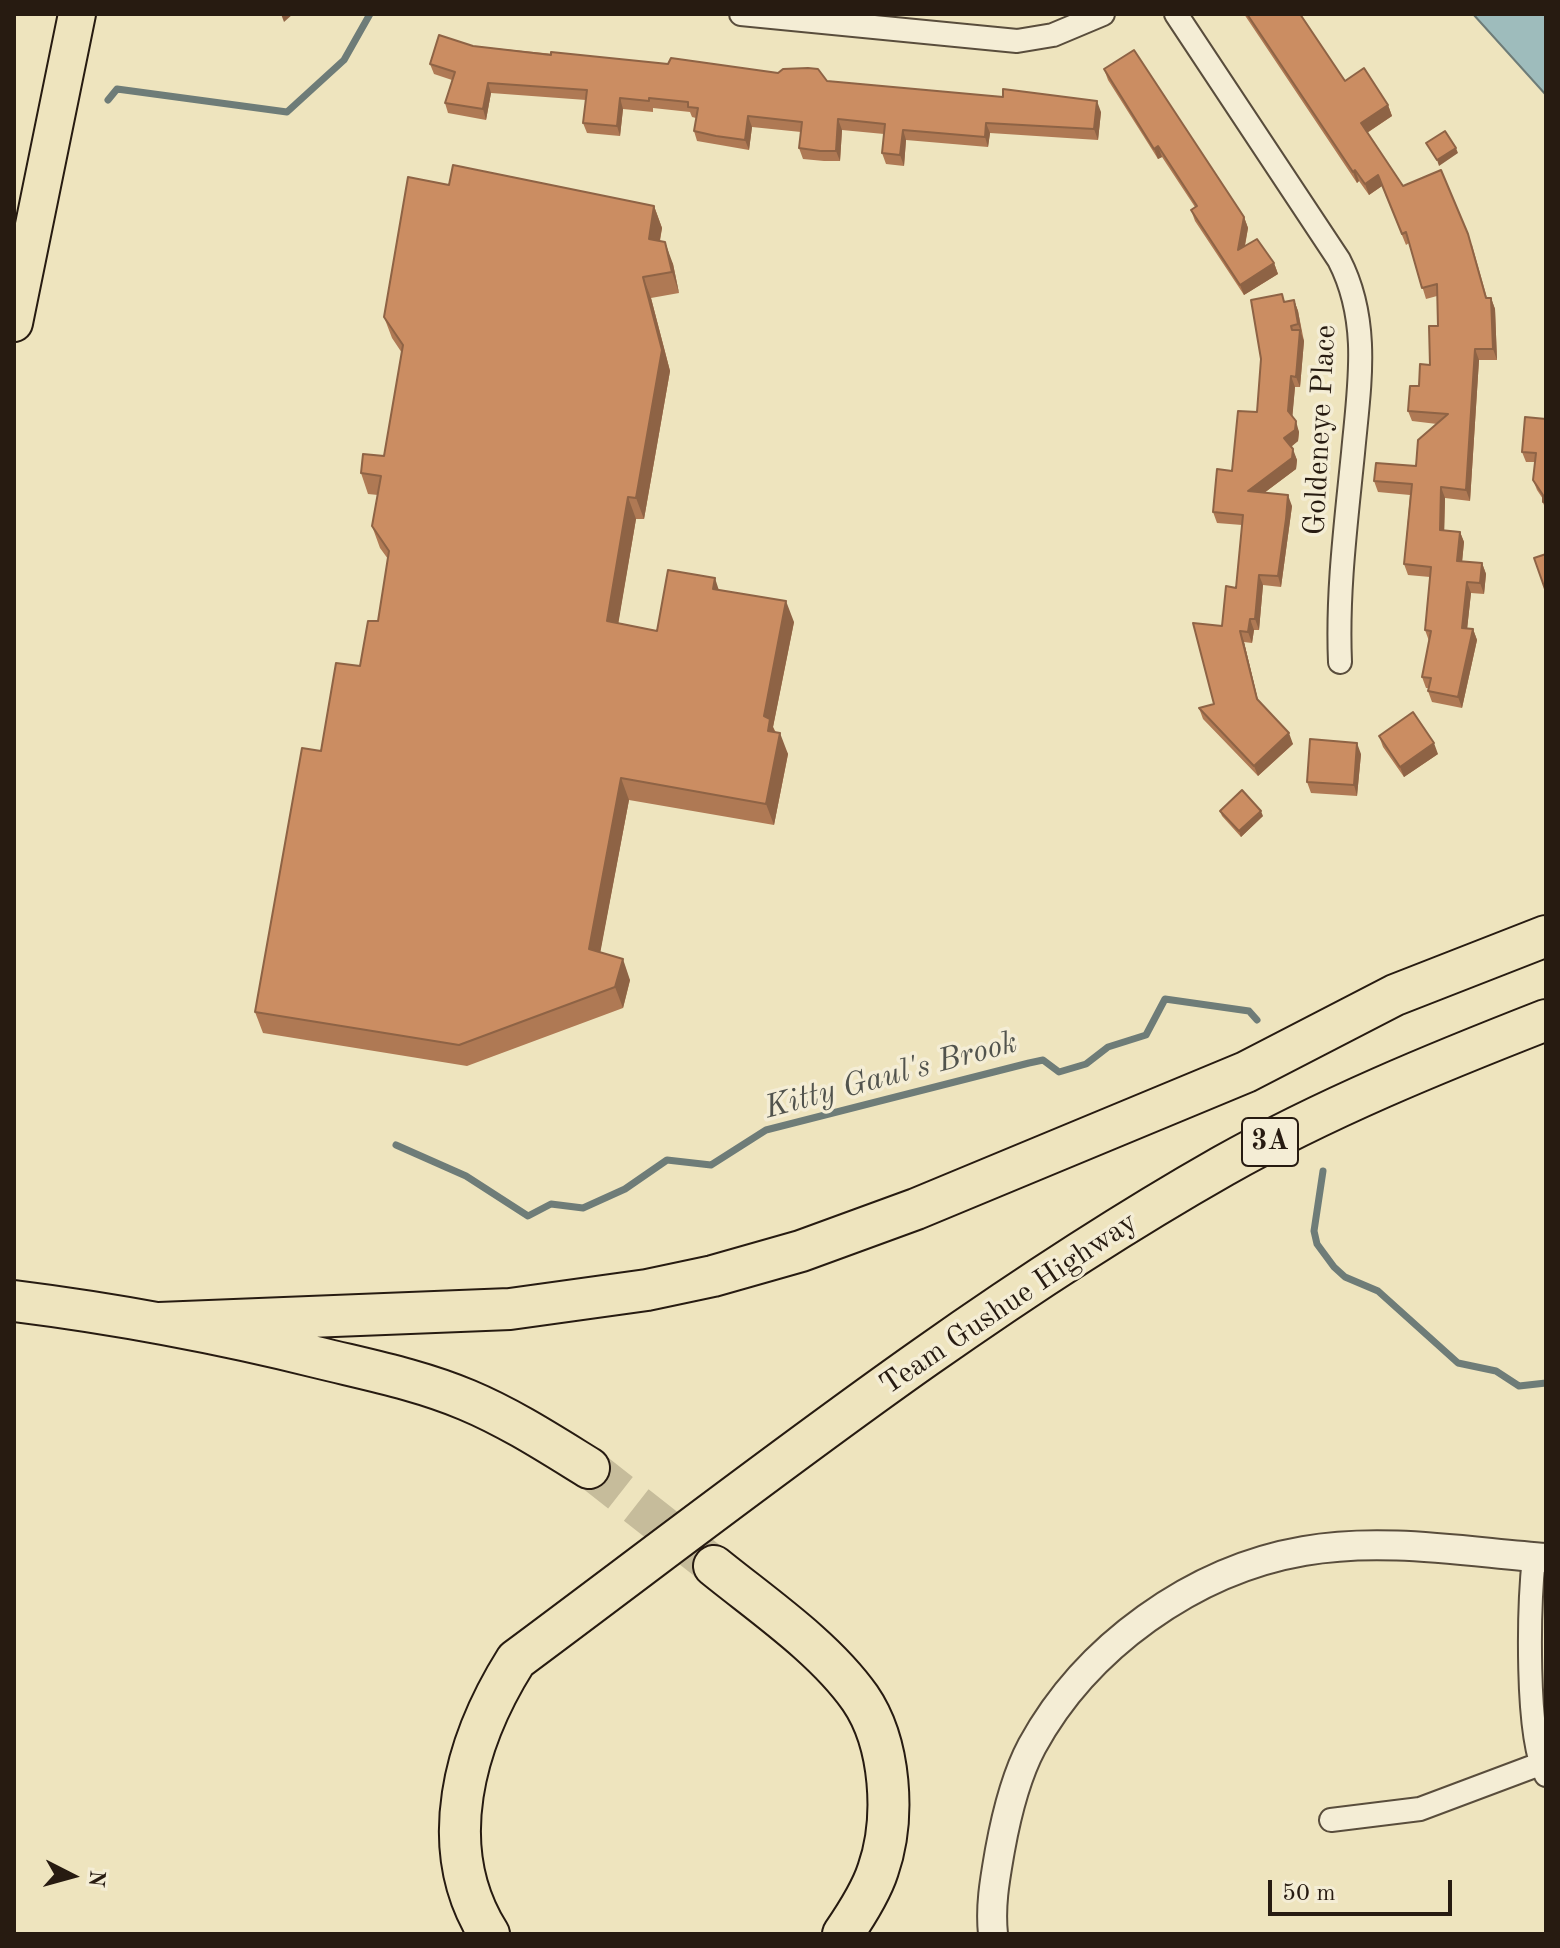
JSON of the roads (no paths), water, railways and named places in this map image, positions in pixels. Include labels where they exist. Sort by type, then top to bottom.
[{"type":"highway","points":[[159,1323],[510,1309],[647,1290],[713,1276],[801,1251],[916,1209],[1246,1072],[1395,995],[1546,936]]},
{"type":"highway","name":"Team Gushue Highway","points":[[489,1934],[471,1893],[460,1848],[460,1802],[470,1755],[486,1714],[516,1660],[858,1405],[1110,1233],[1224,1166],[1339,1105],[1546,1020]]},
{"type":"highway","points":[[14,1301],[159,1323],[393,1376],[466,1399],[536,1435],[589,1468]]},
{"type":"highway","points":[[714,1566],[802,1636],[860,1698],[883,1743],[889,1804],[879,1869],[843,1934]]},
{"type":"main road","points":[[14,323],[77,14]]},
{"type":"street","points":[[741,14],[1017,41],[1053,35],[1103,14]]},
{"type":"street","name":"Goldeneye Place","points":[[1176,14],[1339,260],[1353,294],[1361,354],[1339,609],[1340,662]]},
{"type":"street","points":[[993,1934],[990,1905],[1004,1826],[1032,1747],[1076,1684],[1142,1621],[1209,1579],[1304,1551],[1399,1545],[1540,1557],[1529,1603],[1533,1698],[1543,1770],[1420,1809],[1331,1820]]},
{"type":"water","points":[[1473,14],[1546,14],[1546,95]]},
{"type":"waterway","points":[[108,100],[117,89],[287,112],[344,60],[370,14]]},
{"type":"waterway","name":"Kitty Gaul's Brook","points":[[396,1145],[466,1176],[528,1216],[551,1204],[583,1208],[625,1189],[667,1160],[711,1165],[766,1130],[1043,1060],[1059,1072],[1086,1064],[1108,1047],[1146,1035],[1165,999],[1249,1011],[1257,1020]]},
{"type":"waterway","name":"Kitty Gaul's Brook","points":[[1323,1171],[1314,1231],[1317,1244],[1334,1267],[1345,1277],[1378,1291],[1458,1363],[1496,1371],[1519,1386],[1546,1383]]},
{"type":"tunnel","points":[[589,1468],[714,1566]]}]
